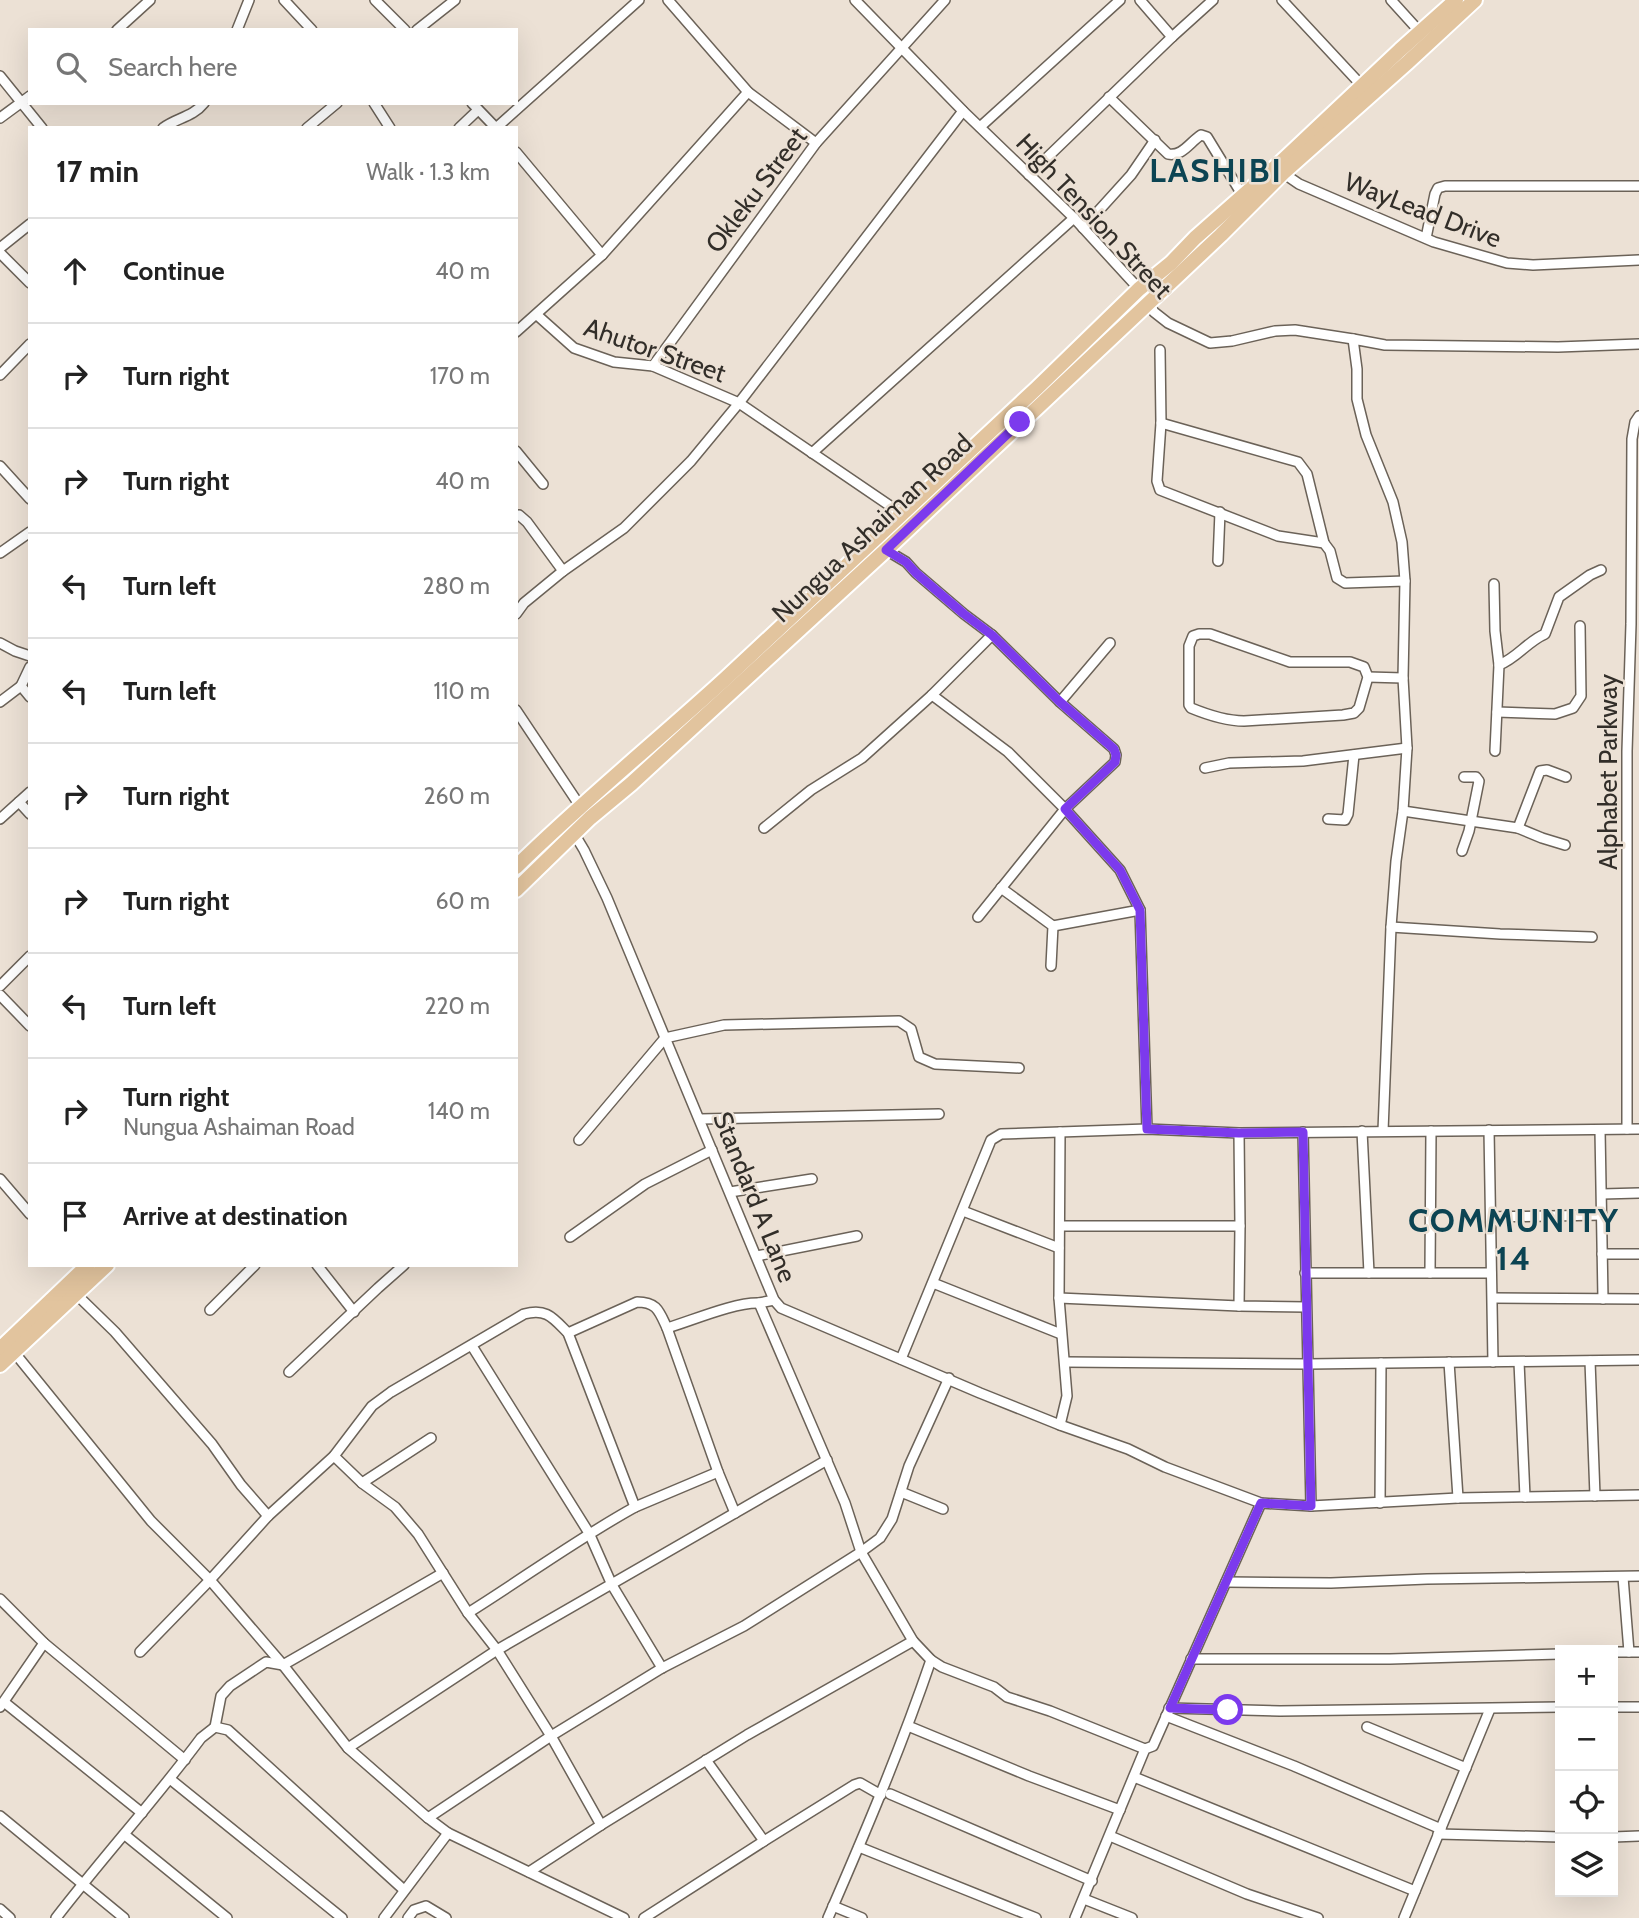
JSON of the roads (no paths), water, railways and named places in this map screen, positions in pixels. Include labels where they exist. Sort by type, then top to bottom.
[{"type":"main road","name":"Nungua Ashaiman Road","points":[[518,888],[590,818],[631,784],[886,550],[1221,235],[1366,91],[1420,32],[1456,0]]},
{"type":"main road","name":"Nungua Ashaiman Road","points":[[518,865],[564,820],[676,724],[1195,238],[1475,0]]},
{"type":"main road","points":[[0,1365],[5,1345],[82,1267]]},
{"type":"main road","points":[[5,1345],[76,1294],[105,1267]]},
{"type":"street","points":[[119,28],[150,0]]},
{"type":"street","points":[[238,28],[249,0]]},
{"type":"street","points":[[285,0],[310,28]]},
{"type":"street","points":[[375,0],[403,28]]},
{"type":"street","points":[[420,28],[455,0]]},
{"type":"street","points":[[498,126],[639,0]]},
{"type":"street","points":[[668,0],[748,92],[816,142]]},
{"type":"street","name":"High Tension Street","points":[[855,0],[963,111],[1074,218],[1139,289],[1154,312],[1168,323],[1210,343],[1295,330],[1385,345],[1558,348],[1639,344]]},
{"type":"street","name":"Okleku Street","points":[[653,366],[816,142],[944,0]]},
{"type":"street","points":[[980,127],[1120,0]]},
{"type":"street","points":[[1140,0],[1172,37]]},
{"type":"street","points":[[1029,175],[1213,0]]},
{"type":"street","points":[[1282,0],[1366,91]]},
{"type":"street","points":[[1391,0],[1420,32]]},
{"type":"street","points":[[0,76],[25,98],[0,118]]},
{"type":"street","points":[[518,330],[601,255],[748,92]]},
{"type":"street","points":[[1109,97],[1168,154],[1179,153],[1201,135],[1207,137],[1243,196]]},
{"type":"street","points":[[29,105],[41,126]]},
{"type":"street","points":[[166,126],[198,111],[202,105]]},
{"type":"street","points":[[309,126],[335,105]]},
{"type":"street","points":[[375,105],[389,126]]},
{"type":"street","points":[[461,126],[475,107],[494,126]]},
{"type":"street","points":[[520,601],[624,528],[691,460],[739,403],[963,111]]},
{"type":"street","points":[[1083,228],[1131,175],[1155,140]]},
{"type":"street","points":[[518,154],[601,255]]},
{"type":"street","name":"WayLead Drive","points":[[1283,173],[1299,184],[1426,238],[1467,253],[1507,263],[1533,265],[1639,260]]},
{"type":"street","points":[[1426,238],[1435,194],[1438,188],[1445,186],[1639,186]]},
{"type":"street","points":[[812,453],[1074,218]]},
{"type":"street","points":[[28,226],[0,251],[28,281]]},
{"type":"street","name":"Ahutor Street","points":[[537,315],[574,348],[614,362],[653,366],[739,403],[902,514]]},
{"type":"street","points":[[1353,339],[1357,399],[1366,435],[1394,502],[1402,542],[1405,581],[1403,678],[1407,748],[1391,927],[1383,1131]]},
{"type":"street","points":[[0,375],[28,346]]},
{"type":"street","points":[[1160,350],[1161,423],[1157,481],[1160,490],[1278,536],[1324,543]]},
{"type":"street","name":"Alphabet Parkway","points":[[1627,1129],[1628,751],[1635,556],[1632,439],[1634,422],[1639,416]]},
{"type":"street","points":[[1161,423],[1298,462],[1307,474],[1324,543],[1330,551],[1337,578],[1345,583],[1405,581]]},
{"type":"street","points":[[518,453],[543,484]]},
{"type":"street","points":[[0,466],[28,497]]},
{"type":"street","points":[[1218,561],[1220,512]]},
{"type":"street","points":[[519,515],[563,571]]},
{"type":"street","points":[[0,553],[28,533]]},
{"type":"street","points":[[886,550],[906,562],[964,614],[992,635],[1060,702],[1114,749],[1116,755],[1115,762],[1065,809],[978,917]]},
{"type":"street","points":[[1499,665],[1508,662],[1534,639],[1545,634],[1559,597],[1601,570]]},
{"type":"street","points":[[1493,584],[1499,665],[1496,751]]},
{"type":"street","points":[[1497,712],[1555,714],[1573,708],[1581,696],[1580,626]]},
{"type":"street","points":[[1210,634],[1290,662],[1350,662],[1364,667],[1368,677],[1359,708],[1354,713],[1233,721],[1189,705],[1189,646],[1193,636],[1210,634]]},
{"type":"street","points":[[764,828],[811,790],[862,758],[932,695],[992,635]]},
{"type":"street","points":[[0,643],[28,655]]},
{"type":"street","points":[[1060,702],[1110,643]]},
{"type":"street","points":[[0,702],[21,686],[28,671]]},
{"type":"street","points":[[1368,677],[1403,678]]},
{"type":"street","points":[[21,686],[28,695]]},
{"type":"street","points":[[932,695],[1008,752],[1065,809],[1120,870],[1140,910],[1147,1129]]},
{"type":"street","points":[[518,713],[590,818]]},
{"type":"street","points":[[1205,768],[1228,763],[1303,761],[1407,748]]},
{"type":"street","points":[[1328,818],[1345,820],[1348,814],[1354,755]]},
{"type":"street","points":[[1518,828],[1540,771],[1546,770],[1566,777]]},
{"type":"street","points":[[1462,851],[1479,781],[1476,777],[1464,777]]},
{"type":"street","points":[[0,819],[28,794]]},
{"type":"street","points":[[19,802],[28,812]]},
{"type":"street","points":[[1403,811],[1518,828],[1565,845]]},
{"type":"street","name":"Standard A Lane","points":[[564,820],[574,833],[607,898],[774,1300],[780,1308],[1060,1425],[1128,1449],[1165,1467],[1261,1503],[1311,1506],[1458,1498],[1639,1494]]},
{"type":"street","points":[[1002,888],[1053,926],[1140,910]]},
{"type":"street","points":[[1051,966],[1053,926]]},
{"type":"street","points":[[1391,927],[1592,937]]},
{"type":"street","points":[[0,986],[28,958]]},
{"type":"street","points":[[0,995],[28,1024]]},
{"type":"street","points":[[579,1140],[665,1038],[724,1025],[899,1021],[911,1029],[919,1057],[925,1061],[935,1064],[1019,1068]]},
{"type":"street","points":[[700,1119],[939,1114]]},
{"type":"street","points":[[901,1359],[991,1140],[1001,1134],[1147,1129],[1239,1133],[1639,1129]]},
{"type":"street","points":[[1489,1130],[1493,1362]]},
{"type":"street","points":[[1600,1130],[1603,1298]]},
{"type":"street","points":[[1362,1131],[1369,1273]]},
{"type":"street","points":[[1430,1273],[1431,1131]]},
{"type":"street","points":[[1060,1132],[1059,1298],[1067,1396],[1060,1425]]},
{"type":"street","points":[[1303,1132],[1311,1506]]},
{"type":"street","points":[[1239,1133],[1239,1307]]},
{"type":"street","points":[[570,1237],[645,1184],[712,1150]]},
{"type":"street","points":[[730,1192],[813,1178]]},
{"type":"street","points":[[0,1179],[28,1212]]},
{"type":"street","points":[[1602,1194],[1639,1193]]},
{"type":"street","points":[[962,1211],[1059,1248]]},
{"type":"street","points":[[1491,1217],[1602,1215]]},
{"type":"street","points":[[1060,1226],[1240,1226]]},
{"type":"street","points":[[757,1256],[857,1236]]},
{"type":"street","points":[[1602,1254],[1639,1254]]},
{"type":"street","points":[[210,1310],[253,1267]]},
{"type":"street","points":[[319,1267],[354,1312]]},
{"type":"street","points":[[289,1372],[402,1267]]},
{"type":"street","points":[[1306,1273],[1492,1272]]},
{"type":"street","points":[[933,1283],[1061,1334]]},
{"type":"street","points":[[76,1294],[115,1332],[204,1435],[268,1516]]},
{"type":"street","points":[[1059,1298],[1239,1307],[1306,1307]]},
{"type":"street","points":[[1493,1298],[1639,1299]]},
{"type":"street","points":[[667,1328],[743,1305],[774,1300]]},
{"type":"street","points":[[568,1333],[637,1302],[648,1302],[658,1309],[735,1513]]},
{"type":"street","points":[[759,1303],[845,1503],[861,1552],[913,1641],[931,1660],[942,1667],[994,1686],[1007,1697],[1050,1710],[1145,1749]]},
{"type":"street","points":[[140,1652],[268,1516],[334,1456],[372,1406],[391,1392],[524,1314],[539,1310],[552,1317],[568,1333],[635,1507]]},
{"type":"street","points":[[5,1345],[151,1521],[210,1580],[283,1665],[348,1748],[448,1833],[624,1918]]},
{"type":"street","points":[[472,1346],[589,1533],[612,1585],[662,1668]]},
{"type":"street","points":[[1065,1362],[1308,1364],[1639,1360]]},
{"type":"street","points":[[1590,1361],[1595,1496]]},
{"type":"street","points":[[1449,1362],[1458,1498]]},
{"type":"street","points":[[1519,1362],[1525,1497]]},
{"type":"street","points":[[1380,1503],[1381,1363]]},
{"type":"street","points":[[428,1818],[551,1736],[662,1668],[744,1626],[880,1538],[892,1520],[912,1460],[949,1378]]},
{"type":"street","points":[[362,1483],[430,1438]]},
{"type":"street","points":[[334,1456],[362,1483],[395,1507],[418,1534],[468,1613],[497,1650],[551,1736],[601,1825]]},
{"type":"street","points":[[348,1748],[497,1650],[827,1460]]},
{"type":"street","points":[[468,1613],[589,1533],[635,1507],[718,1472]]},
{"type":"street","points":[[901,1492],[943,1509]]},
{"type":"street","points":[[1075,1918],[1145,1749],[1153,1745],[1261,1503]]},
{"type":"street","points":[[56,1918],[201,1738],[215,1727],[221,1696],[230,1686],[266,1662],[283,1665],[443,1573]]},
{"type":"street","points":[[1226,1582],[1331,1583],[1639,1576]]},
{"type":"street","points":[[1623,1577],[1634,1652]]},
{"type":"street","points":[[1,1600],[44,1643],[185,1760]]},
{"type":"street","points":[[529,1872],[759,1728],[913,1641]]},
{"type":"street","points":[[44,1643],[2,1704],[142,1813]]},
{"type":"street","points":[[1191,1659],[1390,1659],[1555,1654]]},
{"type":"street","points":[[828,1918],[886,1794],[931,1660]]},
{"type":"street","points":[[1168,1712],[1555,1707]]},
{"type":"street","points":[[1618,1707],[1639,1707]]},
{"type":"street","points":[[1404,1918],[1490,1709]]},
{"type":"street","points":[[1168,1712],[1439,1832],[1555,1837]]},
{"type":"street","points":[[908,1726],[1119,1810]]},
{"type":"street","points":[[215,1727],[228,1730],[404,1890]]},
{"type":"street","points":[[1367,1727],[1466,1768]]},
{"type":"street","points":[[706,1760],[764,1841]]},
{"type":"street","points":[[1135,1777],[1415,1891]]},
{"type":"street","points":[[170,1779],[342,1918]]},
{"type":"street","points":[[644,1918],[860,1783],[1092,1881]]},
{"type":"street","points":[[0,1816],[124,1918]]},
{"type":"street","points":[[384,1918],[448,1833]]},
{"type":"street","points":[[125,1835],[227,1918]]},
{"type":"street","points":[[1110,1836],[1247,1894],[1318,1918]]},
{"type":"street","points":[[1618,1837],[1639,1836]]},
{"type":"street","points":[[859,1847],[1036,1918]]},
{"type":"street","points":[[1084,1899],[1132,1918]]},
{"type":"street","points":[[408,1918],[414,1910],[426,1906],[446,1918]]},
{"type":"street","points":[[833,1906],[862,1918]]},
{"type":"street","points":[[0,1909],[10,1918]]},
{"type":"district","name":"LASHIBI","points":[[1216,170]]},
{"type":"district","name":"COMMUNITY 14","points":[[1514,1239]]}]
